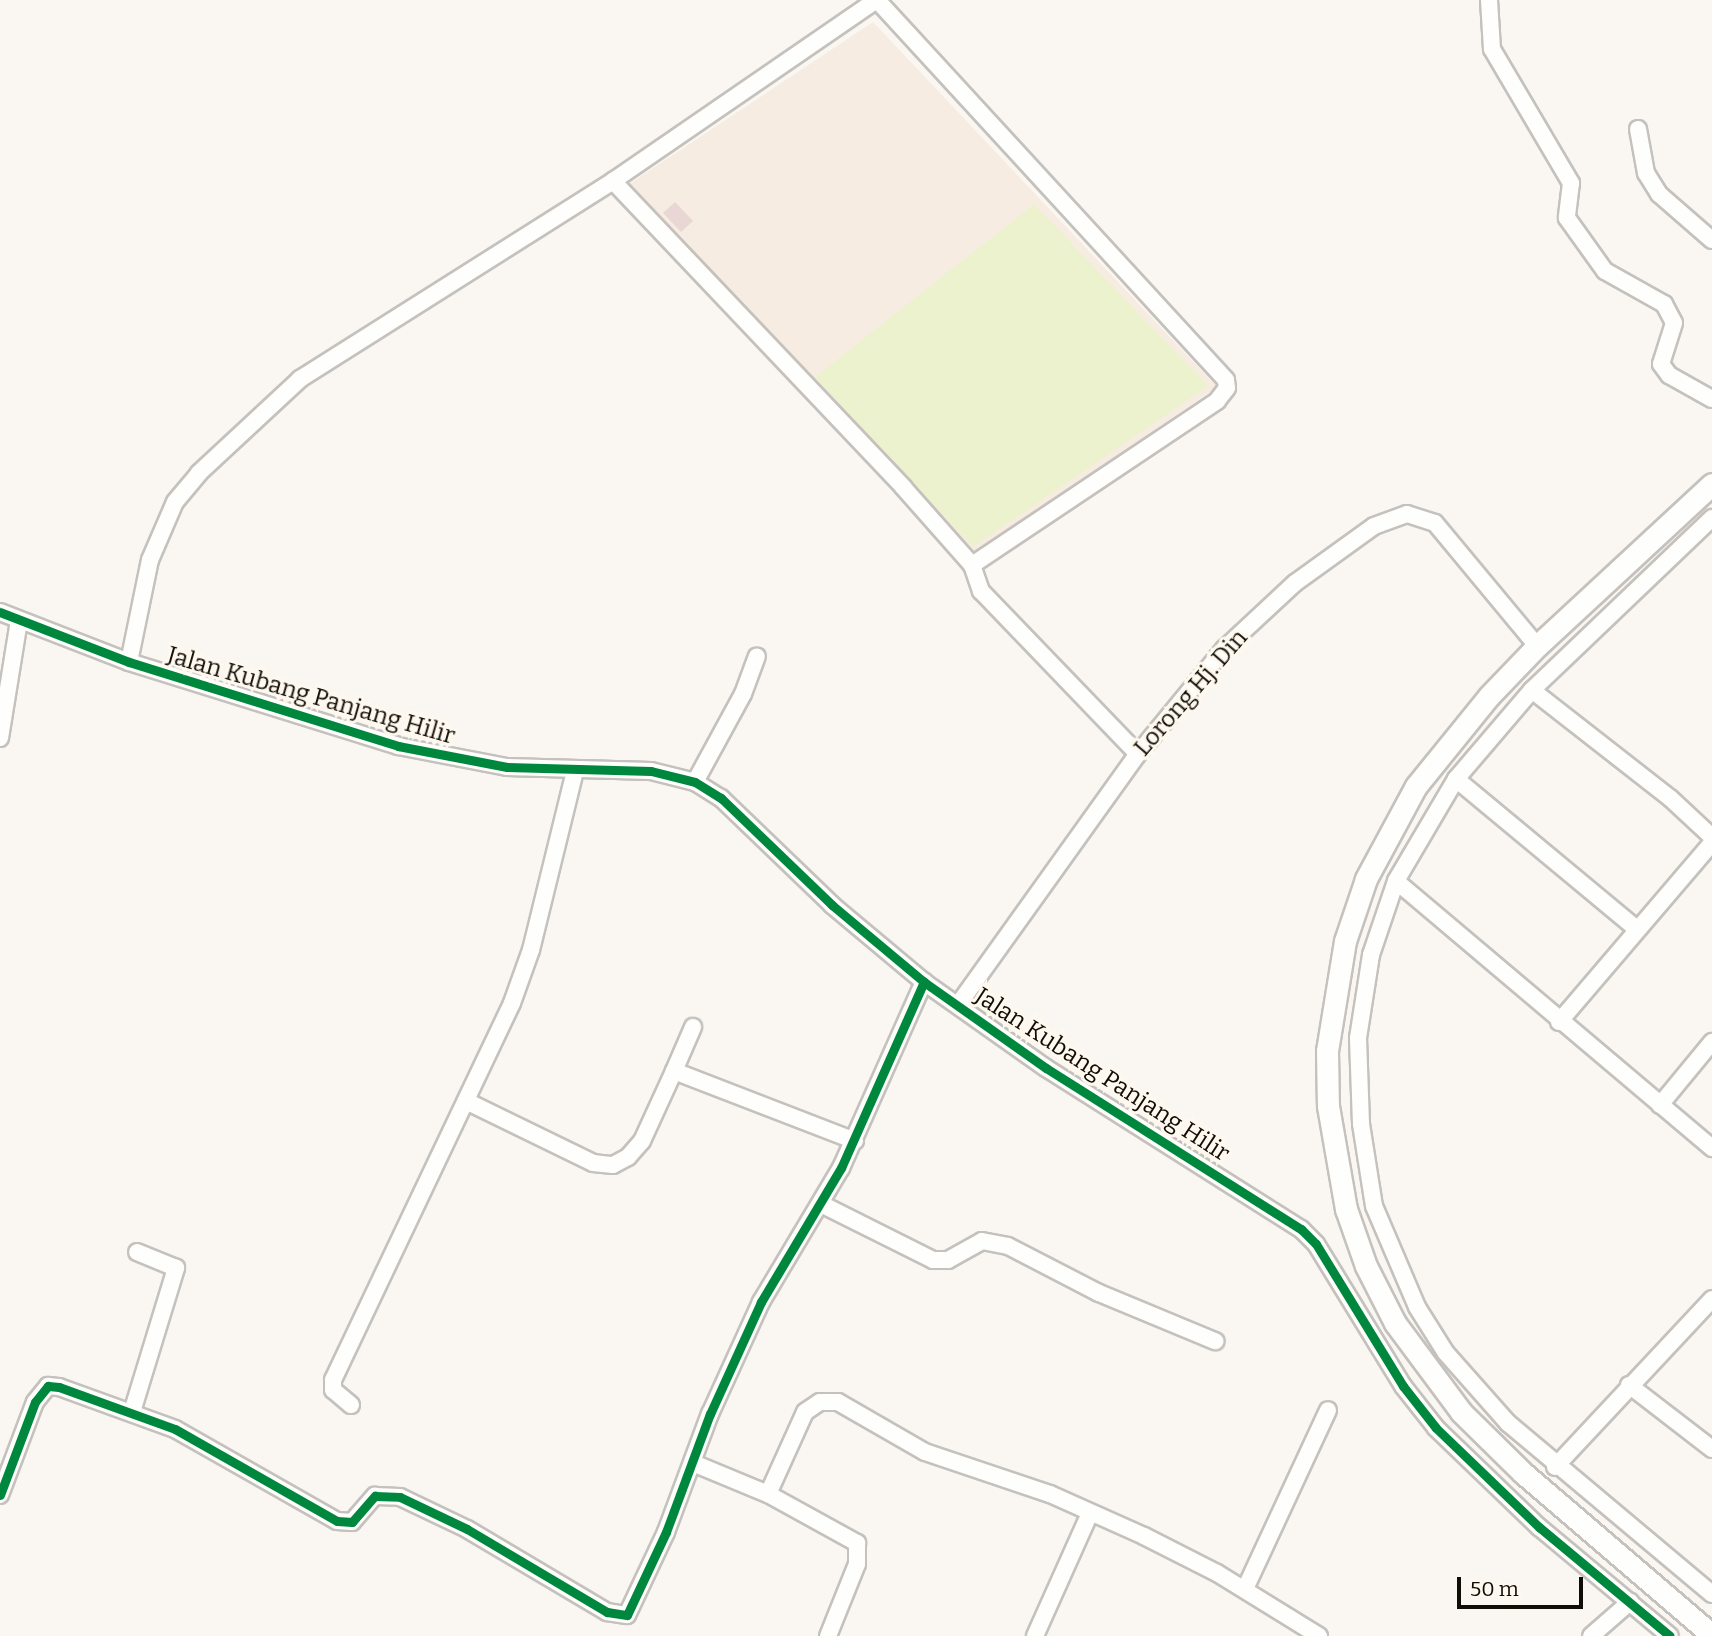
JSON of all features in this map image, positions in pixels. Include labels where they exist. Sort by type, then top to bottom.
[{"type":"main road","points":[[1712,484],[1537,646],[1416,786],[1366,879],[1345,941],[1331,1008],[1328,1106],[1346,1209],[1366,1266],[1395,1324],[1425,1367],[1461,1412],[1522,1473],[1712,1635]]},
{"type":"street","points":[[129,662],[160,532],[175,502],[199,473],[300,379],[337,353],[613,181],[877,0],[1226,380],[1227,388],[1217,401],[972,565]]},
{"type":"street","points":[[1489,0],[1492,49],[1571,183],[1567,218],[1605,271],[1664,304],[1674,323],[1661,364],[1669,374],[1712,399]]},
{"type":"street","points":[[1638,129],[1646,173],[1659,194],[1712,240]]},
{"type":"street","points":[[613,181],[972,565],[981,591],[1138,754]]},
{"type":"street","name":"Lorong Hj. Din","points":[[958,1005],[1138,754],[1224,649],[1285,593],[1374,526],[1398,515],[1416,515],[1436,523],[1537,646]]},
{"type":"street","points":[[1712,518],[1532,690],[1456,779],[1396,881],[1371,955],[1358,1038],[1360,1124],[1374,1206],[1417,1307],[1446,1353],[1507,1423],[1555,1468],[1712,1594]]},
{"type":"street","name":"Jalan Kubang Panjang Hilir","points":[[0,612],[129,662],[398,746],[495,765],[575,771],[651,771],[695,782],[721,798],[832,905],[924,982],[1046,1068],[1301,1229],[1316,1244],[1403,1386],[1436,1428],[1512,1503],[1670,1636]]},
{"type":"street","points":[[0,738],[19,621]]},
{"type":"street","points":[[695,782],[743,694],[757,656]]},
{"type":"street","points":[[1532,690],[1670,798],[1712,837]]},
{"type":"street","points":[[351,1405],[333,1391],[333,1380],[512,1003],[531,950],[575,771]]},
{"type":"street","points":[[1456,779],[1638,930]]},
{"type":"street","points":[[1559,1022],[1712,843]]},
{"type":"street","points":[[1396,881],[1559,1022],[1712,1148]]},
{"type":"street","points":[[0,1495],[35,1402],[48,1386],[132,1412],[175,1429],[337,1521],[352,1522],[375,1496],[400,1497],[619,1616],[627,1615],[694,1463],[710,1414],[761,1302],[821,1204],[855,1141],[924,982]]},
{"type":"street","points":[[466,1101],[593,1163],[612,1165],[628,1157],[642,1141],[692,1027]]},
{"type":"street","points":[[1660,1105],[1712,1042]]},
{"type":"street","points":[[674,1071],[855,1141]]},
{"type":"street","points":[[821,1204],[933,1260],[948,1260],[982,1241],[1008,1246],[1099,1293],[1215,1341]]},
{"type":"street","points":[[132,1412],[176,1273],[174,1265],[137,1252]]},
{"type":"street","points":[[1555,1468],[1629,1385],[1712,1299]]},
{"type":"street","points":[[1629,1385],[1712,1449]]},
{"type":"street","points":[[768,1494],[805,1412],[829,1400],[850,1407],[925,1452],[1050,1494],[1090,1513],[1245,1589],[1319,1636]]},
{"type":"street","points":[[1245,1589],[1328,1410]]},
{"type":"street","points":[[694,1463],[768,1494],[858,1544],[857,1564],[828,1636]]},
{"type":"street","points":[[1035,1636],[1090,1513]]},
{"type":"street","points":[[1671,1602],[1692,1579]]},
{"type":"street","points":[[1591,1636],[1630,1602]]},
{"type":"shaded area","points":[[873,22],[1217,387],[971,555],[623,188]]},
{"type":"green space","points":[[1034,204],[1208,386],[973,547],[815,377]]},
{"type":"building","points":[[675,202],[693,221],[681,232],[663,213]]},
{"type":"cycle path","points":[[0,612],[129,662],[398,746],[507,767],[651,771],[695,782],[721,798],[832,905],[924,982],[1046,1068],[1301,1229],[1316,1244],[1403,1386],[1436,1428],[1539,1527],[1670,1636]]},
{"type":"cycle path","points":[[0,1495],[35,1402],[48,1386],[59,1387],[175,1429],[337,1521],[352,1522],[375,1496],[400,1497],[467,1529],[607,1612],[627,1615],[666,1532],[710,1414],[761,1302],[841,1168],[924,982]]}]
